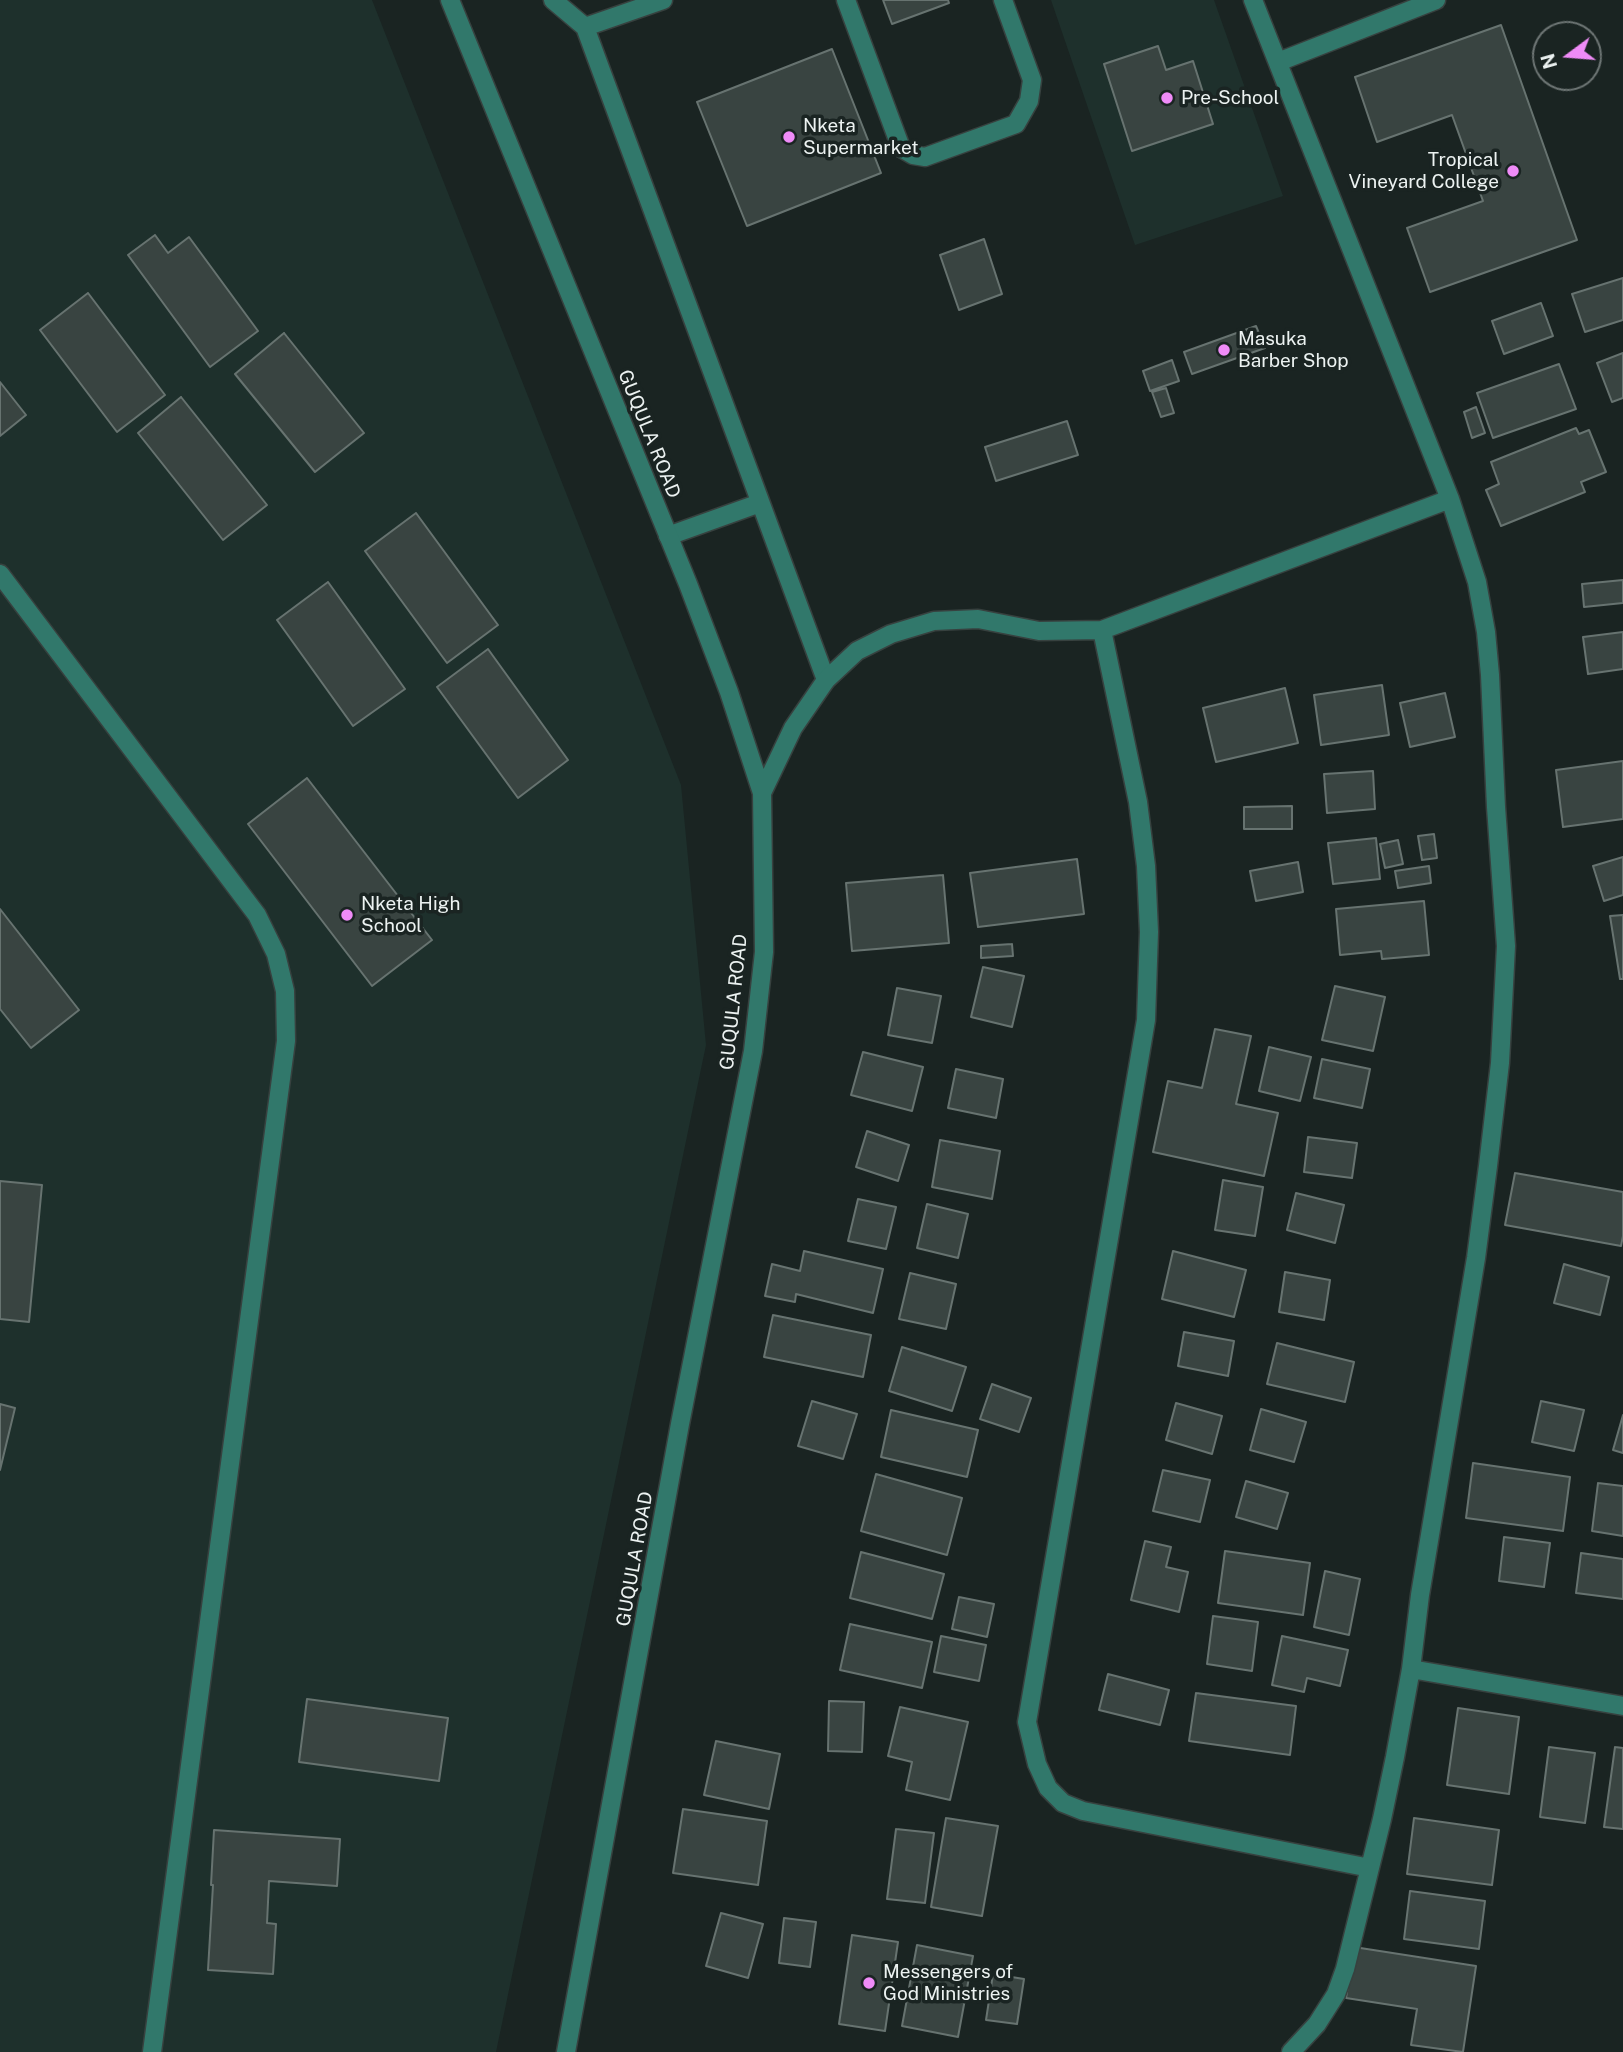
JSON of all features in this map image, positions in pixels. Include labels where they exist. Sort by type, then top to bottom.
[{"type":"street","name":"GUQULA ROAD","points":[[450,0],[668,536],[729,692],[762,793],[764,951],[752,1051],[680,1424],[566,2052]]},
{"type":"street","points":[[553,0],[585,27],[826,680]]},
{"type":"street","points":[[585,27],[663,0]]},
{"type":"street","points":[[846,0],[901,148],[913,155],[925,157],[1016,124],[1029,101],[1032,80],[1003,0]]},
{"type":"street","points":[[1252,0],[1450,499],[1477,582],[1486,632],[1506,946],[1500,1063],[1476,1258],[1395,1757],[1345,1969],[1336,1994],[1318,2024],[1291,2052]]},
{"type":"street","points":[[1278,62],[1436,0]]},
{"type":"street","points":[[762,793],[793,728],[826,680],[857,650],[891,634],[934,621],[978,619],[1040,631],[1102,630],[1450,499]]},
{"type":"street","points":[[668,536],[760,503]]},
{"type":"street","points":[[0,573],[257,915],[276,954],[285,991],[286,1041],[152,2052]]},
{"type":"street","points":[[1102,630],[1138,802],[1146,866],[1149,932],[1146,1020],[1027,1722],[1037,1764],[1048,1788],[1063,1803],[1083,1811],[1370,1868]]},
{"type":"street","points":[[1411,1669],[1623,1706]]},
{"type":"shaded area","name":"Nketa High School","points":[[0,0],[372,0],[681,785],[706,1045],[496,2052],[0,2052]]},
{"type":"shaded area","name":"Pre-School","points":[[1051,0],[1214,0],[1283,196],[1135,245]]},
{"type":"building","points":[[883,0],[948,0],[949,3],[892,24]]},
{"type":"building","name":"Tropical Vineyard College","points":[[1501,25],[1577,240],[1430,292],[1407,228],[1483,201],[1452,115],[1377,142],[1355,77]]},
{"type":"building","points":[[1158,46],[1166,70],[1193,61],[1213,124],[1132,151],[1104,64]]},
{"type":"building","name":"Nketa Supermarket","points":[[832,49],[881,173],[747,226],[697,102]]},
{"type":"building","points":[[155,235],[168,253],[189,237],[258,331],[210,367],[128,255]]},
{"type":"building","points":[[984,239],[1002,294],[959,310],[940,255]]},
{"type":"building","points":[[1623,278],[1623,320],[1585,332],[1572,294]]},
{"type":"building","points":[[88,293],[165,395],[117,432],[40,330]]},
{"type":"building","points":[[1541,303],[1553,336],[1504,354],[1492,321]]},
{"type":"building","name":"Masuka Barber Shop","points":[[1256,326],[1265,348],[1192,374],[1184,352]]},
{"type":"building","points":[[284,333],[364,433],[315,472],[235,374]]},
{"type":"building","points":[[1623,353],[1623,398],[1612,402],[1597,363]]},
{"type":"building","points":[[1172,360],[1179,381],[1150,391],[1143,371]]},
{"type":"building","points":[[1559,364],[1576,409],[1493,438],[1477,393]]},
{"type":"building","points":[[0,382],[26,415],[0,436]]},
{"type":"building","points":[[1166,388],[1174,413],[1161,417],[1152,392]]},
{"type":"building","points":[[181,397],[267,505],[223,540],[138,433]]},
{"type":"building","points":[[1476,407],[1485,433],[1472,438],[1464,412]]},
{"type":"building","points":[[1067,421],[1078,455],[996,481],[985,447]]},
{"type":"building","points":[[1576,428],[1579,434],[1589,430],[1606,472],[1581,482],[1585,492],[1501,526],[1486,490],[1499,484],[1491,462]]},
{"type":"building","points":[[416,513],[498,625],[447,663],[365,551]]},
{"type":"building","points":[[1623,580],[1623,603],[1584,607],[1582,584]]},
{"type":"building","points":[[328,582],[405,689],[353,726],[277,620]]},
{"type":"building","points":[[1623,632],[1623,669],[1588,674],[1583,637]]},
{"type":"building","points":[[488,649],[568,760],[518,798],[437,687]]},
{"type":"building","points":[[1382,685],[1389,735],[1321,745],[1314,695]]},
{"type":"building","points":[[1285,688],[1298,743],[1216,762],[1203,708]]},
{"type":"building","points":[[1445,693],[1455,737],[1410,747],[1400,703]]},
{"type":"building","points":[[1623,761],[1623,819],[1563,827],[1556,770]]},
{"type":"building","points":[[1373,771],[1375,809],[1327,813],[1324,774]]},
{"type":"building","points":[[307,778],[432,940],[372,986],[248,824]]},
{"type":"building","points":[[1292,806],[1292,829],[1244,829],[1244,807]]},
{"type":"building","points":[[1434,834],[1437,858],[1422,860],[1418,836]]},
{"type":"building","points":[[1376,838],[1380,879],[1333,884],[1328,843]]},
{"type":"building","points":[[1398,840],[1403,864],[1385,868],[1380,844]]},
{"type":"building","points":[[1623,857],[1623,895],[1604,901],[1593,866]]},
{"type":"building","points":[[1077,859],[1084,914],[978,927],[970,873]]},
{"type":"building","points":[[1298,862],[1303,892],[1256,901],[1250,871]]},
{"type":"building","points":[[1429,866],[1431,883],[1398,888],[1395,871]]},
{"type":"building","points":[[943,875],[949,943],[852,951],[846,883]]},
{"type":"building","points":[[1424,901],[1429,955],[1382,959],[1381,951],[1340,955],[1336,909]]},
{"type":"building","points":[[0,909],[79,1010],[31,1048],[0,1009]]},
{"type":"building","points":[[1623,915],[1623,979],[1620,979],[1610,916]]},
{"type":"building","points":[[1012,944],[1013,956],[981,958],[981,946]]},
{"type":"building","points":[[983,967],[1024,976],[1012,1027],[971,1017]]},
{"type":"building","points":[[1335,986],[1385,997],[1373,1051],[1322,1040]]},
{"type":"building","points":[[897,988],[941,996],[932,1043],[888,1035]]},
{"type":"building","points":[[1215,1029],[1251,1036],[1236,1104],[1278,1113],[1264,1176],[1153,1152],[1168,1081],[1202,1088]]},
{"type":"building","points":[[1269,1047],[1311,1057],[1300,1101],[1259,1091]]},
{"type":"building","points":[[863,1052],[923,1067],[912,1111],[851,1095]]},
{"type":"building","points":[[1322,1059],[1370,1069],[1362,1108],[1314,1098]]},
{"type":"building","points":[[956,1069],[1003,1079],[996,1118],[948,1108]]},
{"type":"building","points":[[867,1131],[909,1145],[898,1181],[856,1167]]},
{"type":"building","points":[[1308,1137],[1357,1143],[1352,1178],[1304,1172]]},
{"type":"building","points":[[940,1140],[1000,1151],[992,1199],[932,1187]]},
{"type":"building","points":[[1515,1173],[1623,1192],[1621,1246],[1505,1225]]},
{"type":"building","points":[[1223,1180],[1263,1187],[1255,1236],[1215,1230]]},
{"type":"building","points":[[0,1181],[42,1185],[29,1322],[0,1319]]},
{"type":"building","points":[[1296,1193],[1344,1205],[1335,1243],[1287,1230]]},
{"type":"building","points":[[858,1199],[896,1207],[886,1249],[848,1241]]},
{"type":"building","points":[[927,1204],[968,1214],[958,1258],[917,1248]]},
{"type":"building","points":[[804,1251],[883,1269],[873,1313],[796,1294],[795,1302],[765,1296],[772,1264],[800,1271]]},
{"type":"building","points":[[1173,1251],[1246,1270],[1234,1317],[1162,1299]]},
{"type":"building","points":[[1564,1264],[1609,1277],[1600,1315],[1554,1303]]},
{"type":"building","points":[[1285,1272],[1330,1280],[1324,1320],[1279,1312]]},
{"type":"building","points":[[910,1273],[956,1284],[946,1329],[899,1319]]},
{"type":"building","points":[[773,1315],[871,1335],[863,1377],[764,1357]]},
{"type":"building","points":[[1184,1332],[1234,1341],[1228,1376],[1178,1366]]},
{"type":"building","points":[[1277,1343],[1354,1362],[1345,1402],[1267,1384]]},
{"type":"building","points":[[902,1347],[966,1367],[952,1411],[889,1391]]},
{"type":"building","points":[[992,1384],[1031,1398],[1019,1432],[980,1419]]},
{"type":"building","points":[[812,1401],[857,1414],[843,1459],[798,1446]]},
{"type":"building","points":[[1541,1401],[1584,1410],[1574,1451],[1532,1442]]},
{"type":"building","points":[[1176,1403],[1222,1416],[1212,1454],[1166,1440]]},
{"type":"building","points":[[0,1404],[15,1408],[0,1470]]},
{"type":"building","points":[[1261,1409],[1306,1422],[1294,1462],[1250,1450]]},
{"type":"building","points":[[891,1410],[978,1430],[967,1477],[881,1457]]},
{"type":"building","points":[[1623,1415],[1623,1453],[1613,1450]]},
{"type":"building","points":[[1473,1463],[1570,1477],[1563,1531],[1466,1518]]},
{"type":"building","points":[[1163,1470],[1210,1480],[1200,1522],[1153,1511]]},
{"type":"building","points":[[876,1474],[962,1498],[947,1555],[861,1531]]},
{"type":"building","points":[[1246,1481],[1288,1493],[1277,1529],[1236,1517]]},
{"type":"building","points":[[1598,1483],[1623,1486],[1623,1536],[1592,1531]]},
{"type":"building","points":[[1504,1537],[1550,1543],[1544,1587],[1499,1581]]},
{"type":"building","points":[[1145,1541],[1171,1547],[1166,1567],[1188,1572],[1179,1612],[1131,1600]]},
{"type":"building","points":[[1225,1551],[1310,1563],[1303,1615],[1218,1603]]},
{"type":"building","points":[[861,1552],[944,1574],[932,1619],[850,1598]]},
{"type":"building","points":[[1581,1553],[1623,1559],[1623,1599],[1576,1593]]},
{"type":"building","points":[[1325,1571],[1360,1579],[1349,1635],[1314,1627]]},
{"type":"building","points":[[959,1597],[994,1604],[987,1637],[952,1629]]},
{"type":"building","points":[[1213,1616],[1258,1622],[1252,1671],[1207,1664]]},
{"type":"building","points":[[850,1624],[932,1642],[922,1688],[840,1670]]},
{"type":"building","points":[[941,1636],[986,1645],[979,1681],[934,1672]]},
{"type":"building","points":[[1282,1636],[1348,1650],[1340,1686],[1307,1678],[1304,1692],[1272,1685]]},
{"type":"building","points":[[1108,1674],[1169,1690],[1160,1725],[1099,1710]]},
{"type":"building","points":[[1196,1693],[1296,1706],[1290,1755],[1189,1741]]},
{"type":"building","points":[[307,1699],[448,1718],[439,1781],[299,1762]]},
{"type":"building","points":[[829,1701],[864,1702],[862,1752],[828,1751]]},
{"type":"building","points":[[900,1707],[968,1722],[950,1800],[906,1790],[912,1762],[888,1756]]},
{"type":"building","points":[[1458,1708],[1519,1717],[1509,1794],[1447,1785]]},
{"type":"building","points":[[716,1741],[780,1754],[769,1809],[704,1795]]},
{"type":"building","points":[[1549,1747],[1595,1753],[1585,1823],[1540,1817]]},
{"type":"building","points":[[1615,1747],[1623,1748],[1623,1829],[1604,1827]]},
{"type":"building","points":[[683,1809],[767,1821],[758,1885],[673,1873]]},
{"type":"building","points":[[946,1818],[998,1826],[982,1916],[931,1907]]},
{"type":"building","points":[[1414,1818],[1499,1830],[1492,1885],[1407,1874]]},
{"type":"building","points":[[896,1829],[934,1833],[925,1903],[887,1899]]},
{"type":"building","points":[[214,1830],[340,1839],[337,1886],[269,1881],[267,1923],[276,1924],[273,1974],[208,1970]]},
{"type":"building","points":[[1410,1891],[1485,1901],[1479,1949],[1404,1939]]},
{"type":"building","points":[[721,1913],[763,1924],[748,1978],[706,1966]]},
{"type":"building","points":[[784,1918],[816,1922],[810,1967],[779,1963]]},
{"type":"building","name":"Messengers of God Ministries","points":[[852,1935],[898,1942],[885,2031],[839,2024]]},
{"type":"building","points":[[917,1945],[973,1956],[958,2037],[902,2026]]},
{"type":"building","points":[[1354,1947],[1476,1966],[1463,2052],[1411,2045],[1417,2009],[1346,1998]]},
{"type":"building","points":[[993,1974],[1024,1979],[1017,2024],[986,2020]]},
{"type":"place","name":"Pre-School","points":[[1167,98]]},
{"type":"place","name":"Nketa Supermarket","points":[[789,137]]},
{"type":"place","name":"Tropical Vineyard College","points":[[1513,171]]},
{"type":"place","name":"Masuka Barber Shop","points":[[1224,350]]},
{"type":"place","name":"Nketa High School","points":[[347,915]]},
{"type":"place","name":"Messengers of God Ministries","points":[[869,1983]]}]
